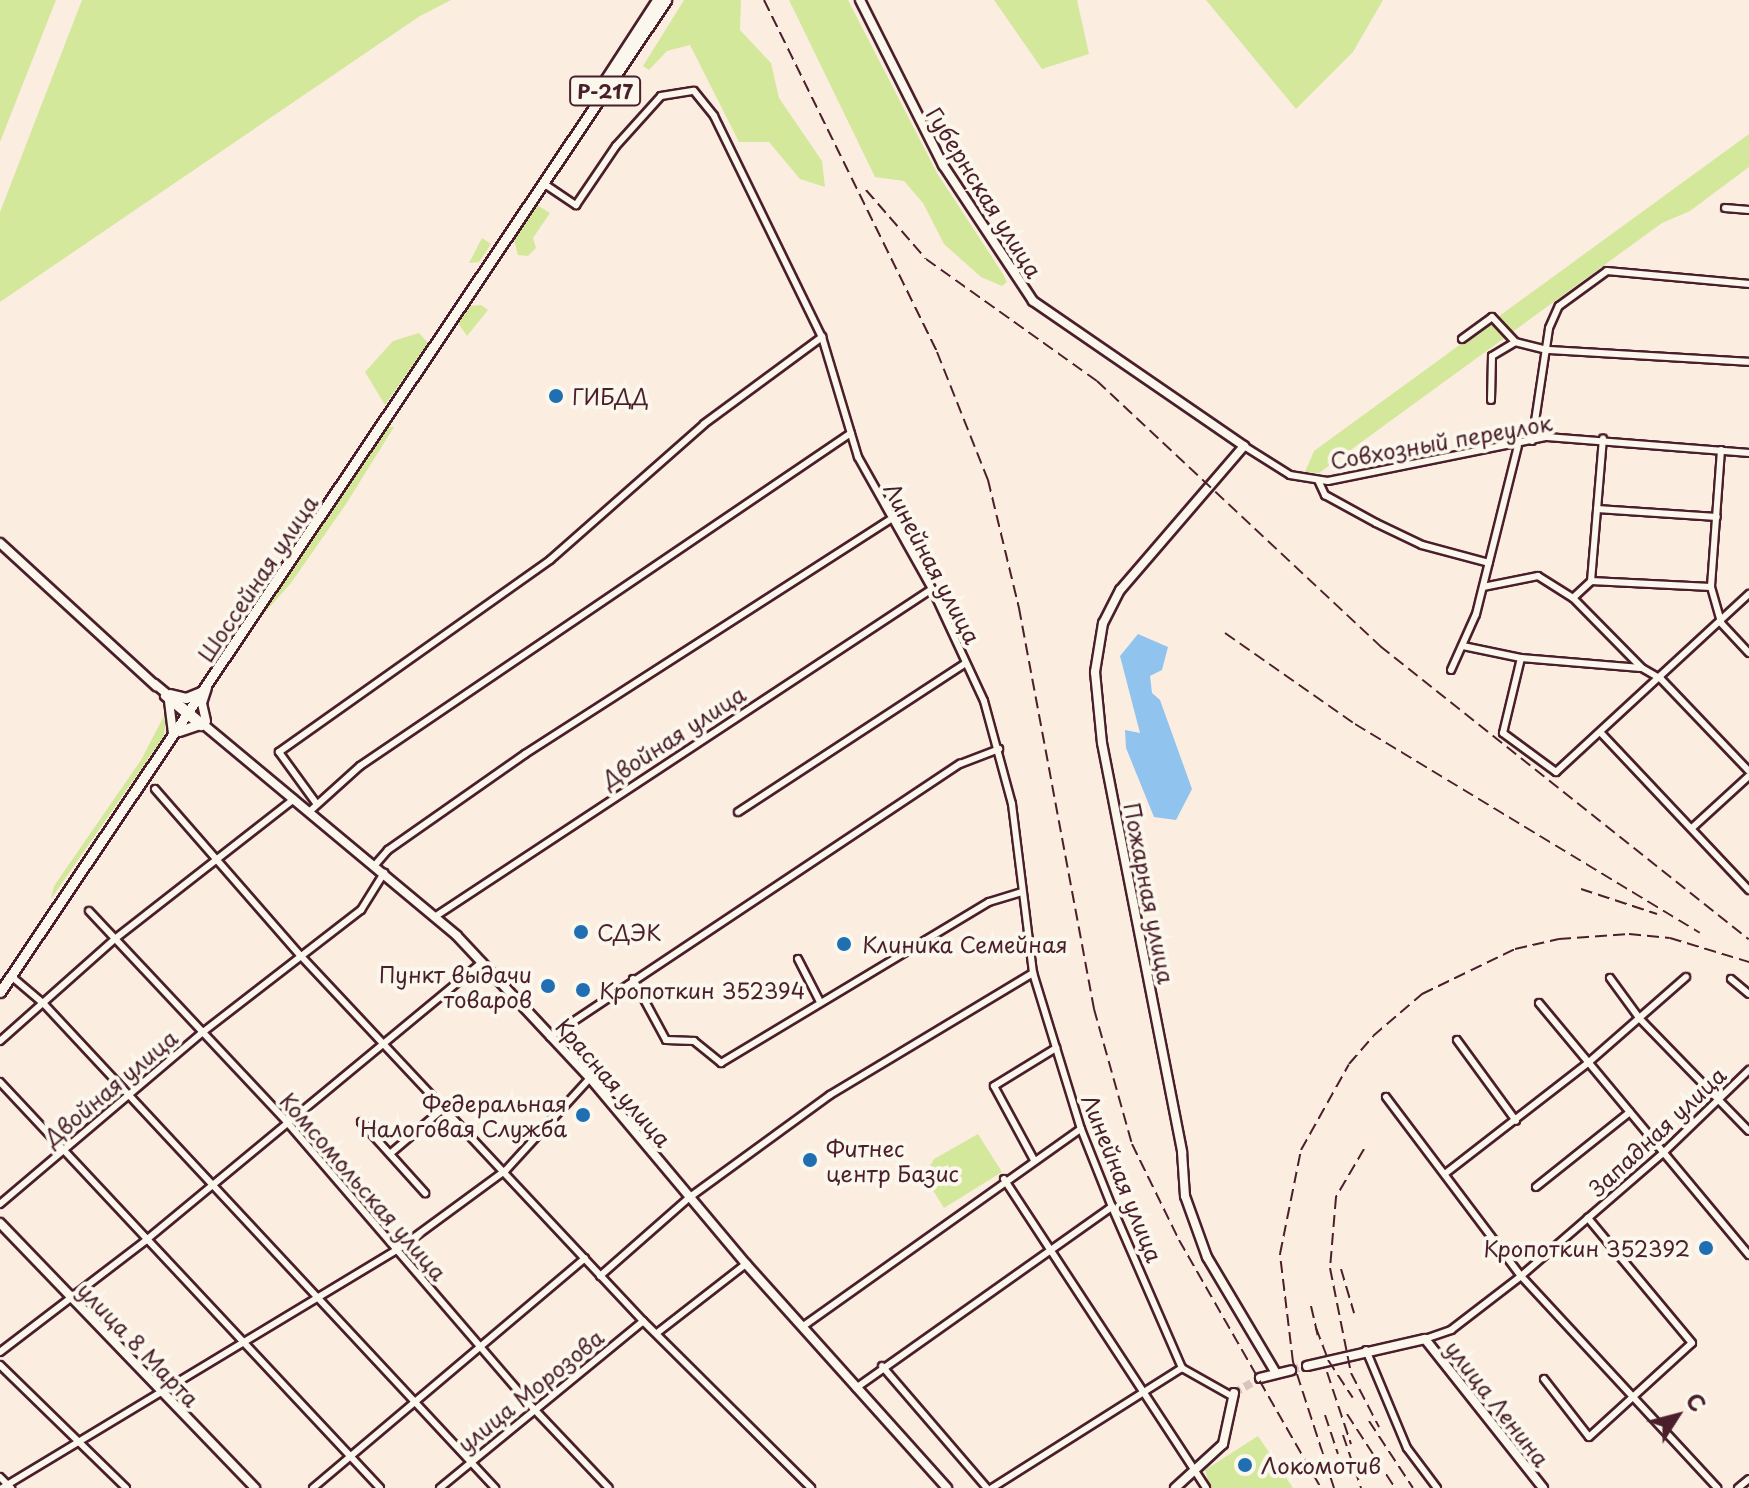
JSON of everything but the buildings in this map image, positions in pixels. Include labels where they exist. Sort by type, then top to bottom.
[{"type":"highway","name":"Шоссейная улица","points":[[543,183],[555,156],[657,0]]},
{"type":"highway","name":"Шоссейная улица","points":[[0,992],[69,898],[188,712],[666,0]]},
{"type":"highway","points":[[168,696],[186,698],[207,687]]},
{"type":"highway","points":[[173,735],[203,725]]},
{"type":"main road","name":"Губернская улица","points":[[860,0],[917,120],[1026,293],[1051,315],[1244,446]]},
{"type":"main road","name":"Пожарная улица","points":[[1244,446],[1120,590],[1103,623],[1095,672],[1102,743],[1182,1152],[1185,1196],[1207,1257],[1276,1373]]},
{"type":"main road","name":"Красная улица","points":[[0,543],[168,696],[436,916],[590,1078],[746,1264],[947,1488]]},
{"type":"main road","points":[[203,725],[202,703],[207,687]]},
{"type":"main road","points":[[168,696],[174,714],[173,735]]},
{"type":"main road","name":"улица 8 Марта","points":[[0,1223],[160,1394],[255,1488]]},
{"type":"main road","name":"Западная улица","points":[[1307,1366],[1366,1350],[1425,1339]]},
{"type":"main road","name":"улица Ленина","points":[[1425,1339],[1543,1488]]},
{"type":"main road","points":[[1260,1378],[1291,1370]]},
{"type":"main road","points":[[1175,1488],[1223,1444],[1232,1394]]},
{"type":"street","name":"Линейная улица","points":[[543,183],[576,205],[616,146],[661,96],[679,89],[694,91],[705,101],[822,337],[851,433],[889,520],[932,589],[966,663],[999,749],[1020,850],[1021,892],[1033,973],[1081,1129],[1182,1368]]},
{"type":"street","points":[[1725,208],[1749,210]]},
{"type":"street","points":[[1532,441],[1549,328],[1559,306],[1607,271],[1749,284]]},
{"type":"street","points":[[1462,339],[1492,317],[1515,342],[1548,350],[1749,362]]},
{"type":"street","points":[[316,803],[279,752],[550,560],[704,424],[822,337]]},
{"type":"street","points":[[1491,400],[1492,356],[1515,342]]},
{"type":"street","points":[[309,812],[360,766],[851,433]]},
{"type":"street","name":"Совхозный переулок","points":[[1244,446],[1290,475],[1318,480],[1518,446],[1532,441],[1603,439],[1749,453]]},
{"type":"street","points":[[1573,598],[1591,581],[1603,439]]},
{"type":"street","points":[[1451,670],[1463,646],[1483,587],[1518,446]]},
{"type":"street","points":[[1721,450],[1711,587],[1721,623],[1749,653]]},
{"type":"street","points":[[1318,480],[1325,495],[1422,545],[1489,563]]},
{"type":"street","points":[[1597,509],[1717,517]]},
{"type":"street","points":[[375,865],[388,850],[525,754],[889,520]]},
{"type":"street","points":[[1483,587],[1538,576],[1573,598],[1642,668],[1661,679],[1749,774],[1692,828]]},
{"type":"street","points":[[1591,581],[1711,587]]},
{"type":"street","name":"Двойная улица","points":[[436,916],[932,589]]},
{"type":"street","points":[[1521,658],[1503,733],[1556,772],[1661,679],[1749,594]]},
{"type":"street","points":[[1463,646],[1521,658],[1642,668]]},
{"type":"street","points":[[738,812],[966,663]]},
{"type":"street","points":[[1601,733],[1749,890]]},
{"type":"street","points":[[550,1037],[960,764],[999,749]]},
{"type":"street","points":[[155,789],[300,955],[506,1170],[600,1276],[811,1488]]},
{"type":"street","points":[[0,1041],[116,938],[294,799]]},
{"type":"street","name":"Двойная улица","points":[[0,1204],[203,1032],[361,910],[384,873]]},
{"type":"street","points":[[633,979],[666,1040],[694,1041],[721,1063],[989,902],[1021,892]]},
{"type":"street","name":"Комсомольская улица","points":[[89,911],[287,1122],[478,1346],[609,1488]]},
{"type":"street","points":[[798,959],[820,1002]]},
{"type":"street","points":[[0,1352],[145,1241],[482,962]]},
{"type":"street","points":[[600,1276],[690,1197],[844,1086],[1033,973]]},
{"type":"street","points":[[11,976],[44,1004],[316,1300],[495,1488]]},
{"type":"street","points":[[1446,1173],[1589,1062],[1686,977]]},
{"type":"street","points":[[1610,978],[1640,1019],[1749,1131]]},
{"type":"street","points":[[1731,979],[1749,994]]},
{"type":"street","points":[[1539,1003],[1749,1255]]},
{"type":"street","points":[[1457,1040],[1516,1121]]},
{"type":"street","points":[[1034,1160],[994,1086],[1056,1048]]},
{"type":"street","name":"Западная улица","points":[[1425,1339],[1451,1330],[1521,1276],[1663,1153],[1749,1070]]},
{"type":"street","points":[[0,1477],[7,1487],[397,1250],[506,1170],[590,1078]]},
{"type":"street","points":[[0,1082],[145,1241],[380,1488]]},
{"type":"street","points":[[1386,1097],[1521,1276],[1717,1488]]},
{"type":"street","points":[[391,1153],[445,1107]]},
{"type":"street","points":[[1536,1187],[1630,1112]]},
{"type":"street","points":[[361,1122],[425,1193]]},
{"type":"street","points":[[802,1327],[1004,1179],[1081,1129]]},
{"type":"street","points":[[1004,1179],[1141,1396],[1206,1488]]},
{"type":"street","points":[[856,1388],[882,1366],[1112,1207]]},
{"type":"street","name":"Западная улица","points":[[1588,1218],[1692,1343],[1634,1397]]},
{"type":"street","points":[[313,1488],[585,1258]]},
{"type":"street","points":[[657,1333],[746,1264]]},
{"type":"street","name":"улица Морозова","points":[[440,1488],[533,1408],[643,1321]]},
{"type":"street","points":[[1366,1350],[1400,1435],[1437,1488]]},
{"type":"street","points":[[0,1365],[126,1488]]},
{"type":"street","points":[[882,1366],[990,1488],[1182,1368],[1232,1394]]},
{"type":"street","points":[[1544,1379],[1589,1437],[1634,1397]]},
{"type":"street","points":[[1738,1488],[1749,1479]]},
{"type":"green space","points":[[0,0],[56,0],[0,142]]},
{"type":"green space","points":[[82,0],[451,0],[420,16],[0,302],[0,212]]},
{"type":"green space","points":[[684,0],[741,0],[740,30],[771,63],[779,98],[822,161],[825,187],[800,179],[769,142],[739,142],[690,45],[667,51],[649,70],[643,66]]},
{"type":"green space","points":[[789,0],[848,0],[937,173],[1003,274],[1007,282],[1002,286],[981,277],[944,244],[923,203],[904,181],[875,177]]},
{"type":"green space","points":[[994,0],[1077,0],[1089,54],[1042,69]]},
{"type":"green space","points":[[1206,0],[1383,0],[1353,52],[1296,109]]},
{"type":"green space","points":[[1749,134],[1749,167],[1690,211],[1662,223],[1319,473],[1305,472],[1314,451]]},
{"type":"green space","points":[[537,205],[550,213],[533,238],[536,248],[528,256],[518,255],[514,240]]},
{"type":"green space","points":[[482,238],[491,244],[479,262],[469,263]]},
{"type":"green space","points":[[481,305],[488,310],[467,336],[458,323],[470,306]]},
{"type":"green space","points":[[419,333],[428,343],[385,405],[365,372],[393,341]]},
{"type":"green space","points":[[386,426],[394,427],[346,504],[291,583],[253,626]]},
{"type":"green space","points":[[167,710],[164,736],[51,899],[54,886],[141,760]]},
{"type":"green space","points":[[978,1134],[1002,1172],[944,1208],[924,1176],[934,1159]]},
{"type":"green space","name":"Локомотив","points":[[1258,1436],[1293,1488],[1210,1488],[1205,1470]]},
{"type":"water","points":[[1138,634],[1168,647],[1162,670],[1150,676],[1152,693],[1160,700],[1192,789],[1176,820],[1154,817],[1126,748],[1125,730],[1140,733],[1120,656]]},
{"type":"tunnel","points":[[1291,1370],[1307,1366]]},
{"type":"tunnel","points":[[1234,1393],[1260,1378]]},
{"type":"railway","points":[[764,0],[937,352],[988,480],[1019,608],[1094,1009],[1132,1144],[1179,1240],[1321,1488]]},
{"type":"railway","points":[[866,190],[926,259],[1097,381],[1380,646],[1749,939]]},
{"type":"railway","points":[[1225,633],[1355,724],[1700,933]]},
{"type":"railway","points":[[1581,889],[1657,914]]},
{"type":"railway","points":[[1334,1488],[1293,1362],[1280,1254],[1301,1150],[1349,1064],[1373,1036],[1422,994],[1515,949],[1559,939],[1629,934],[1670,938],[1749,962]]},
{"type":"railway","points":[[1364,1149],[1336,1197],[1330,1268],[1351,1373],[1379,1427]]},
{"type":"railway","points":[[1341,1269],[1354,1313]]},
{"type":"railway","points":[[1311,1306],[1318,1337]]},
{"type":"railway","points":[[1316,1328],[1328,1360],[1353,1398]]},
{"type":"railway","points":[[1327,1372],[1351,1444]]},
{"type":"railway","points":[[1347,1414],[1395,1488]]},
{"type":"railway","points":[[1325,1415],[1338,1454]]},
{"type":"railway","points":[[1369,1421],[1413,1488]]},
{"type":"railway","points":[[1343,1435],[1361,1488]]},
{"type":"place","name":"ГИБДД","points":[[556,396]]},
{"type":"place","name":"СДЭК","points":[[581,932]]},
{"type":"place","name":"Клиника Семейная","points":[[844,944]]},
{"type":"place","name":"Пункт выдачи товаров","points":[[548,986]]},
{"type":"place","name":"Кропоткин 352394","points":[[583,990]]},
{"type":"place","name":"Федеральная Налоговая Служба","points":[[583,1115]]},
{"type":"place","name":"Фитнес центр Базис","points":[[810,1160]]},
{"type":"place","name":"Кропоткин 352392","points":[[1706,1248]]},
{"type":"place","name":"Локомотив","points":[[1245,1465]]}]
